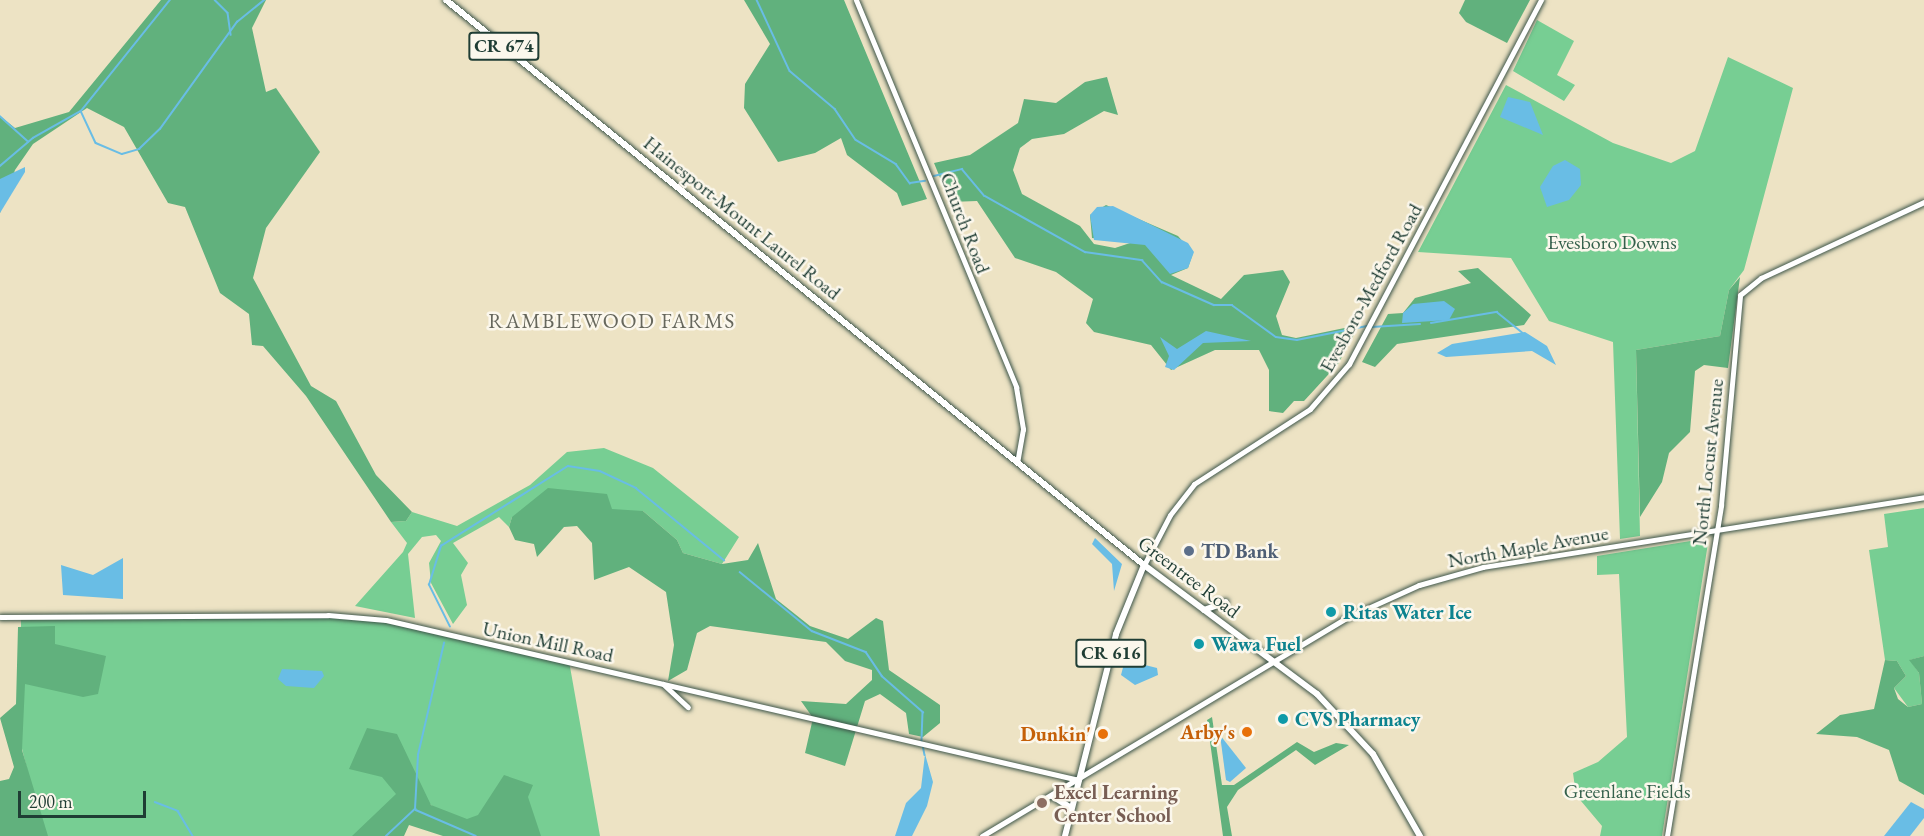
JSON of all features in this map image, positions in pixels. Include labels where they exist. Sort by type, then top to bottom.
[{"type":"main road","name":"Hainesport-Mount Laurel Road","points":[[446,0],[1017,462]]},
{"type":"main road","name":"Greentree Road","points":[[1017,462],[1144,565],[1276,660],[1359,736],[1420,836]]},
{"type":"main road","name":"CR 616","points":[[1065,836],[1116,634],[1144,565]]},
{"type":"main road","points":[[1204,610],[1226,602]]},
{"type":"main road","points":[[1052,796],[1072,808]]},
{"type":"street","name":"Church Road","points":[[856,0],[1016,387],[1023,429],[1017,462]]},
{"type":"street","name":"Evesboro-Medford Road","points":[[1144,565],[1170,515],[1194,484],[1310,409],[1344,371],[1541,0]]},
{"type":"street","name":"North Locust Avenue","points":[[1667,836],[1717,530],[1744,289],[1924,202]]},
{"type":"street","name":"North Maple Avenue","points":[[982,836],[1079,780],[1355,612],[1442,577],[1924,497]]},
{"type":"street","name":"Union Mill Road","points":[[0,617],[352,616],[659,682],[1079,780]]},
{"type":"street","points":[[659,682],[688,707]]},
{"type":"green space","points":[[161,0],[266,0],[252,28],[266,92],[276,88],[320,152],[266,228],[253,278],[311,386],[336,401],[376,475],[412,512],[406,521],[391,522],[306,396],[263,346],[252,345],[249,314],[220,293],[185,207],[168,203],[124,127],[87,108],[33,144],[15,170],[0,213],[0,116],[15,128],[69,112]]},
{"type":"green space","points":[[744,0],[844,0],[927,199],[902,206],[897,193],[847,155],[841,138],[815,153],[778,162],[744,108],[745,84],[770,44]]},
{"type":"green space","points":[[1465,0],[1530,0],[1507,43],[1466,22],[1459,13]]},
{"type":"green space","points":[[1537,20],[1574,41],[1557,75],[1575,85],[1564,101],[1513,71]]},
{"type":"green space","name":"Evesboro Downs","points":[[1728,57],[1793,88],[1744,270],[1729,290],[1720,336],[1636,350],[1640,536],[1620,539],[1613,342],[1549,321],[1511,258],[1418,252],[1506,85],[1613,143],[1671,163],[1695,151]]},
{"type":"green space","points":[[1107,77],[1118,115],[1104,111],[1064,134],[1032,139],[1020,148],[1013,170],[1022,194],[1080,226],[1094,244],[1115,248],[1133,242],[1092,238],[1090,215],[1106,205],[1178,236],[1193,253],[1188,268],[1171,275],[1221,299],[1244,275],[1283,270],[1290,282],[1276,316],[1282,335],[1296,338],[1359,325],[1338,364],[1304,401],[1294,401],[1283,413],[1269,411],[1269,370],[1259,350],[1215,350],[1171,370],[1151,345],[1094,332],[1086,323],[1093,299],[1056,272],[1015,258],[977,201],[950,202],[934,163],[970,155],[1018,123],[1024,99],[1056,103],[1085,82]]},
{"type":"green space","points":[[1478,268],[1531,315],[1524,325],[1397,344],[1375,367],[1362,362],[1388,314],[1403,313],[1415,298],[1471,283],[1458,271]]},
{"type":"green space","points":[[1740,277],[1728,368],[1704,365],[1695,371],[1690,432],[1669,453],[1662,482],[1640,517],[1636,350],[1720,336],[1729,290]]},
{"type":"green space","points":[[604,448],[653,468],[739,537],[722,564],[683,553],[677,540],[643,511],[512,517],[509,527],[499,517],[453,543],[468,563],[461,575],[467,605],[453,624],[431,583],[429,563],[441,541],[436,535],[422,537],[408,554],[415,618],[355,606],[403,552],[407,543],[391,522],[406,521],[412,512],[457,526],[530,485],[567,452]]},
{"type":"green space","points":[[548,488],[607,494],[612,509],[643,511],[677,540],[683,553],[722,564],[748,560],[758,543],[776,599],[810,626],[848,639],[876,618],[883,621],[889,670],[940,705],[940,723],[923,737],[909,734],[906,713],[880,694],[865,701],[845,766],[805,753],[813,718],[801,701],[846,704],[872,680],[872,670],[845,661],[826,642],[710,626],[697,633],[687,670],[668,681],[674,645],[666,592],[629,567],[594,580],[592,543],[577,526],[564,527],[537,557],[534,544],[515,540],[509,527],[512,517]]},
{"type":"green space","points":[[1924,508],[1924,656],[1910,660],[1919,673],[1922,704],[1908,707],[1894,688],[1906,676],[1897,661],[1885,660],[1869,550],[1888,547],[1884,514]]},
{"type":"green space","name":"Greenlane Fields","points":[[1703,539],[1708,543],[1662,836],[1600,836],[1602,826],[1576,795],[1573,773],[1598,762],[1627,737],[1619,574],[1597,575],[1597,556]]},
{"type":"green space","points":[[352,616],[569,661],[600,836],[480,836],[448,819],[407,785],[369,836],[44,836],[21,745],[21,618]]},
{"type":"green space","points":[[55,626],[55,644],[106,656],[98,694],[83,697],[25,684],[22,750],[48,836],[0,836],[0,781],[9,779],[14,767],[0,718],[16,704],[18,627]]},
{"type":"green space","points":[[1924,656],[1924,795],[1899,781],[1889,750],[1857,737],[1816,734],[1840,715],[1874,709],[1885,660],[1897,661],[1906,676],[1894,688],[1898,699],[1908,707],[1922,704],[1919,673],[1909,660]]},
{"type":"green space","points":[[1212,717],[1222,785],[1234,785],[1297,742],[1314,752],[1336,743],[1349,745],[1315,765],[1296,750],[1238,790],[1227,807],[1232,836],[1223,836],[1207,720]]},
{"type":"green space","points":[[367,728],[397,734],[431,805],[467,819],[478,815],[504,775],[533,785],[528,797],[541,836],[443,836],[409,825],[404,836],[352,836],[396,794],[382,777],[349,769]]},
{"type":"water","points":[[1508,97],[1530,102],[1543,135],[1500,117]]},
{"type":"water","points":[[1565,160],[1580,169],[1581,185],[1569,200],[1547,207],[1540,187],[1553,166]]},
{"type":"water","points":[[25,167],[25,172],[0,213],[0,179]]},
{"type":"water","points":[[1113,206],[1188,243],[1194,252],[1188,268],[1170,274],[1145,245],[1094,240],[1090,215],[1097,207]]},
{"type":"water","points":[[1444,301],[1455,309],[1449,320],[1402,323],[1403,313],[1413,304]]},
{"type":"water","points":[[1206,331],[1251,341],[1203,343],[1174,370],[1165,367],[1169,356],[1160,337],[1177,349]]},
{"type":"water","points":[[1525,332],[1547,346],[1556,365],[1532,351],[1446,357],[1437,353],[1452,344]]},
{"type":"water","points":[[1095,538],[1122,564],[1114,591],[1112,564],[1092,544]]},
{"type":"water","points":[[123,558],[123,599],[63,595],[61,565],[93,575]]},
{"type":"water","points":[[1125,660],[1157,668],[1158,675],[1135,685],[1121,675]]},
{"type":"water","points":[[282,669],[322,671],[324,676],[314,688],[286,686],[278,679]]},
{"type":"water","points":[[1220,735],[1246,768],[1230,782],[1226,780]]},
{"type":"water","points":[[925,754],[933,782],[927,806],[912,836],[895,836],[906,803],[921,788]]},
{"type":"water","points":[[1911,802],[1924,809],[1924,818],[1910,836],[1884,836]]},
{"type":"waterway","points":[[0,166],[33,138],[81,111],[170,0]]},
{"type":"waterway","points":[[215,0],[228,13],[231,35]]},
{"type":"waterway","points":[[81,111],[96,143],[122,154],[139,149],[160,129],[237,22],[264,0]]},
{"type":"waterway","points":[[757,0],[790,71],[835,109],[856,140],[896,164],[910,183],[925,181]]},
{"type":"waterway","points":[[0,116],[28,141]]},
{"type":"waterway","points":[[934,176],[962,169],[985,196],[1085,252],[1142,260],[1162,282],[1214,305],[1232,305],[1276,337],[1297,340],[1367,326]]},
{"type":"waterway","points":[[1431,323],[1497,312],[1524,334]]},
{"type":"waterway","points":[[1372,327],[1420,324]]},
{"type":"waterway","points":[[450,627],[429,585],[441,546],[568,466],[600,471],[636,488],[724,560]]},
{"type":"waterway","points":[[740,572],[812,631],[866,652],[882,676],[923,712],[922,741]]},
{"type":"waterway","points":[[386,836],[415,809],[418,755],[444,643]]},
{"type":"waterway","points":[[923,745],[925,755]]},
{"type":"waterway","points":[[155,802],[178,811],[193,836]]},
{"type":"waterway","points":[[416,810],[476,836]]},
{"type":"place","name":"TD Bank","points":[[1189,551]]},
{"type":"place","name":"Ritas Water Ice","points":[[1331,612]]},
{"type":"place","name":"Wawa Fuel","points":[[1199,644]]},
{"type":"place","name":"CVS Pharmacy","points":[[1283,719]]},
{"type":"place","name":"Arby's","points":[[1247,732]]},
{"type":"place","name":"Dunkin'","points":[[1103,734]]},
{"type":"place","name":"Excel Learning Center School","points":[[1042,803]]},
{"type":"district","name":"RAMBLEWOOD FARMS","points":[[612,321]]}]
